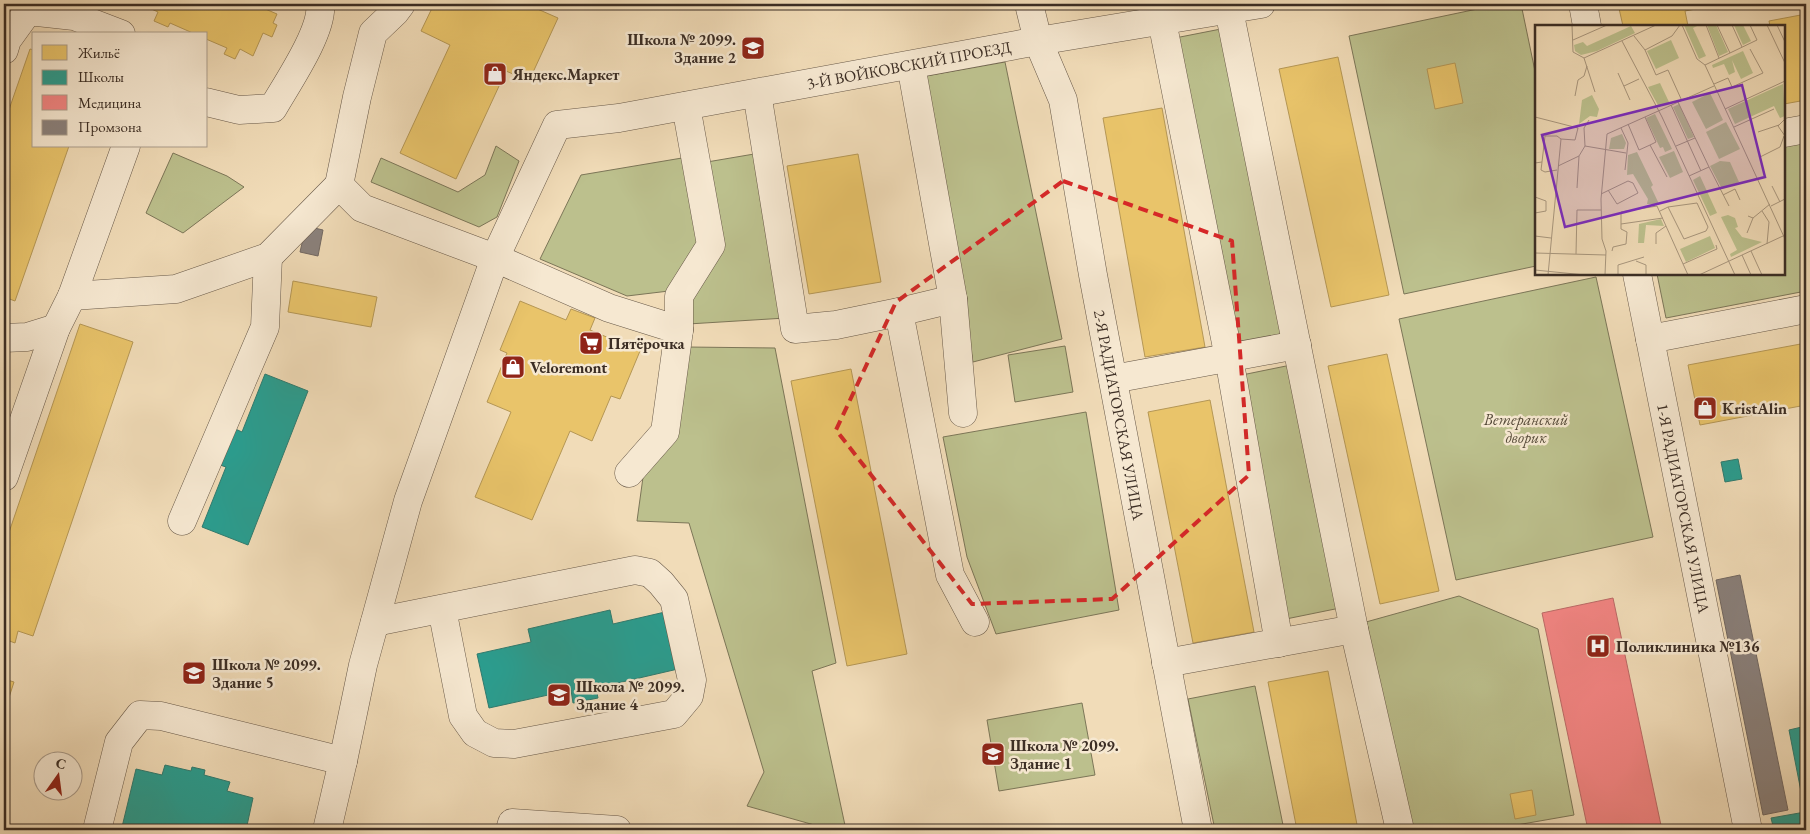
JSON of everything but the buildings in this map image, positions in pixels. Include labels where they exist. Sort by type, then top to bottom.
[{"type":"street","points":[[208,102],[239,110],[273,108],[306,51],[321,12],[320,4]]},
{"type":"street","points":[[72,296],[176,289],[268,257],[338,185],[373,33],[402,4]]},
{"type":"street","name":"2-Я РАДИАТОРСКАЯ УЛИЦА","points":[[1029,4],[1038,41],[1063,100],[1198,830]]},
{"type":"street","name":"3-Й ВОЙКОВСКИЙ ПРОЕЗД","points":[[495,258],[557,125],[619,118],[1038,41],[1261,4]]},
{"type":"street","points":[[1583,4],[1587,25]]},
{"type":"street","points":[[1229,10],[1354,629],[1400,830]]},
{"type":"street","points":[[5,44],[28,11],[74,16],[116,32]]},
{"type":"street","points":[[1162,21],[1228,358],[1280,643]]},
{"type":"street","points":[[911,65],[953,299],[963,413]]},
{"type":"street","points":[[757,93],[794,329],[836,325],[953,299]]},
{"type":"street","points":[[630,473],[665,432],[679,330],[679,296],[711,245],[686,106]]},
{"type":"street","points":[[1785,133],[1806,129]]},
{"type":"street","points":[[4,477],[56,328],[72,296],[125,148]]},
{"type":"street","points":[[338,185],[362,208],[495,258],[610,308],[679,330]]},
{"type":"street","points":[[182,521],[265,327],[268,257]]},
{"type":"street","points":[[326,830],[363,665],[408,500],[495,258]]},
{"type":"street","name":"1-Я РАДИАТОРСКАЯ УЛИЦА","points":[[1637,275],[1748,830]]},
{"type":"street","points":[[1650,339],[1806,309]]},
{"type":"street","points":[[899,312],[950,575],[975,622]]},
{"type":"street","points":[[4,338],[27,337],[56,328]]},
{"type":"street","points":[[1113,378],[1297,346]]},
{"type":"street","points":[[374,622],[634,570],[650,573],[674,599],[692,680],[689,696],[674,714],[514,744],[494,743],[475,733],[463,716],[442,609]]},
{"type":"street","points":[[1166,663],[1354,629]]},
{"type":"street","points":[[97,830],[119,742],[140,715],[161,716],[343,761]]},
{"type":"street","points":[[510,830],[512,823],[617,830]]},
{"type":"highlighted area","points":[[1063,181],[1232,241],[1249,475],[1112,599],[972,604],[836,430],[896,302]]},
{"type":"green space","points":[[1501,4],[1521,4],[1535,71],[1535,266],[1404,294],[1349,36]]},
{"type":"green space","points":[[1226,28],[1286,334],[1235,344],[1175,38]]},
{"type":"green space","points":[[1005,62],[1062,339],[973,362],[921,77]]},
{"type":"green space","points":[[1806,139],[1806,291],[1666,318],[1657,275],[1785,275],[1785,144]]},
{"type":"green space","points":[[496,146],[519,161],[497,217],[479,227],[371,182],[381,158],[458,192],[485,175]]},
{"type":"green space","points":[[173,153],[227,176],[244,187],[183,233],[146,213]]},
{"type":"green space","points":[[760,153],[786,318],[688,324],[707,162]]},
{"type":"green space","points":[[682,158],[702,243],[669,291],[627,296],[540,259],[581,175]]},
{"type":"green space","name":"Ветеранский дворик","points":[[1596,277],[1653,537],[1456,580],[1399,319]]},
{"type":"green space","points":[[1065,346],[1073,392],[1015,402],[1008,355]]},
{"type":"green space","points":[[687,347],[775,348],[836,663],[812,671],[846,830],[832,830],[747,806],[764,772],[689,523],[637,521],[644,470]]},
{"type":"green space","points":[[1291,365],[1340,608],[1286,619],[1237,376]]},
{"type":"green space","points":[[1086,412],[1119,610],[996,634],[967,557],[943,437]]},
{"type":"green space","points":[[1459,596],[1538,629],[1574,815],[1488,830],[1411,830],[1366,622]]},
{"type":"green space","points":[[1255,686],[1284,830],[1215,830],[1188,699]]},
{"type":"green space","points":[[1082,703],[1095,775],[999,791],[987,720]]},
{"type":"place","name":"Школа № 2099. Здание 2","points":[[753,48]]},
{"type":"place","name":"Яндекс.Маркет","points":[[495,74]]},
{"type":"place","name":"Пятёрочка","points":[[591,343]]},
{"type":"place","name":"Veloremont","points":[[513,367]]},
{"type":"place","name":"KristAlin","points":[[1705,408]]},
{"type":"place","name":"Поликлиника №136","points":[[1598,646]]},
{"type":"place","name":"Школа № 2099. Здание 5","points":[[194,673]]},
{"type":"place","name":"Школа № 2099. Здание 4","points":[[559,695]]},
{"type":"place","name":"Школа № 2099. Здание 1","points":[[993,754]]}]
